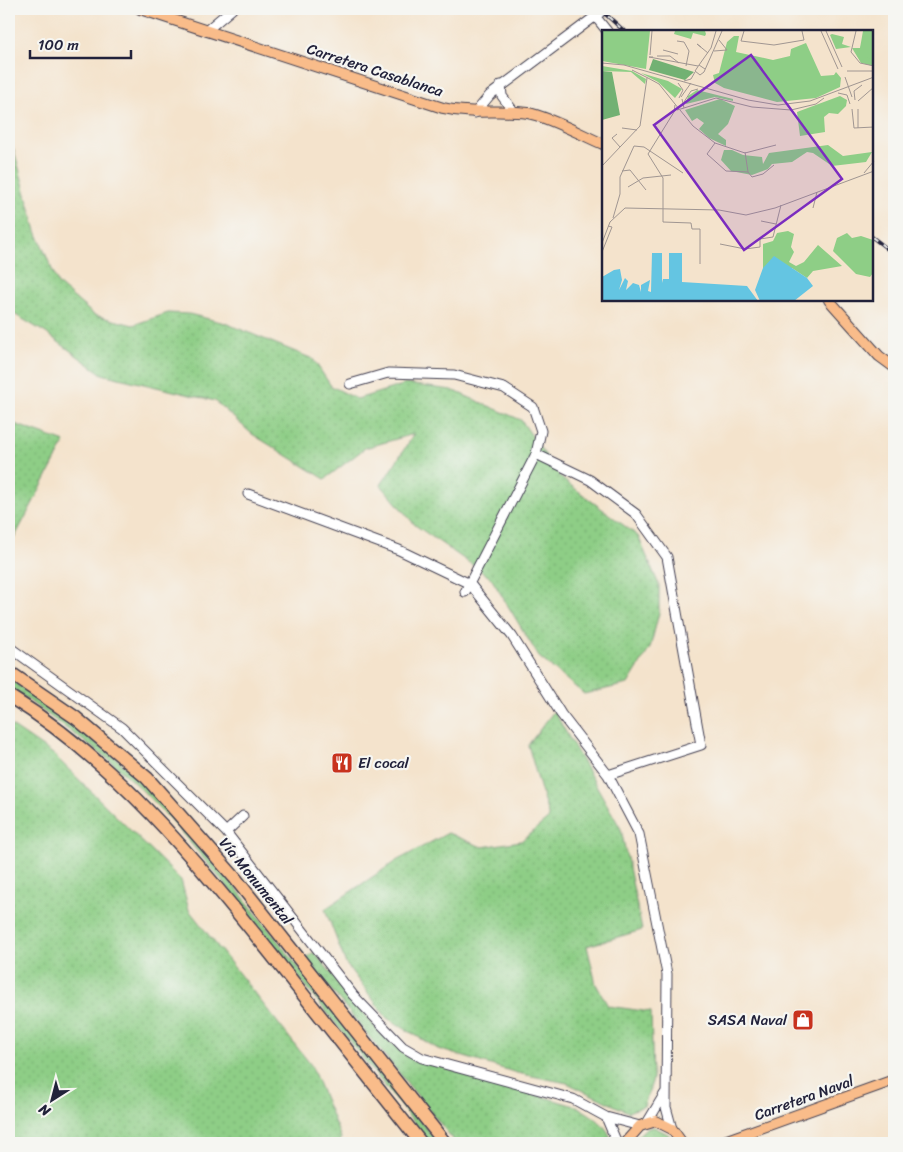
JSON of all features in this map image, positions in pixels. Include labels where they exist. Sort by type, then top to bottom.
[{"type":"highway","name":"Vía Monumental","points":[[9,672],[76,718],[147,778],[234,878],[445,1143]]},
{"type":"highway","points":[[9,696],[62,732],[155,815],[220,891],[421,1143]]},
{"type":"main road","name":"Carretera Casablanca","points":[[140,9],[443,108],[475,113],[514,112],[530,114],[602,144]]},
{"type":"main road","points":[[830,301],[879,356],[894,367]]},
{"type":"main road","name":"Carretera Naval","points":[[721,1143],[894,1080]]},
{"type":"main road","points":[[625,1143],[643,1125],[662,1123],[677,1136],[691,1143]]},
{"type":"street","points":[[206,31],[232,9]]},
{"type":"street","points":[[475,113],[501,85],[605,9]]},
{"type":"street","points":[[595,16],[606,30]]},
{"type":"street","points":[[501,85],[502,96],[514,112]]},
{"type":"street","points":[[350,384],[388,373],[454,375],[504,388],[532,407],[541,431],[536,454],[465,592]]},
{"type":"street","points":[[536,454],[590,480],[636,514],[667,557],[701,744],[608,775]]},
{"type":"street","points":[[248,494],[399,550],[470,584],[512,636],[561,714],[608,775],[639,834],[667,974],[668,1085],[666,1107],[677,1136]]},
{"type":"street","points":[[9,647],[122,728],[226,832],[353,996],[403,1047],[422,1058],[573,1099],[606,1117],[643,1125],[663,1099],[668,1085]]},
{"type":"street","points":[[226,832],[243,816]]},
{"type":"street","points":[[606,1117],[617,1143]]},
{"type":"green space","points":[[9,139],[14,150],[36,231],[58,284],[94,315],[133,325],[168,313],[189,314],[225,323],[313,359],[331,386],[357,399],[406,384],[452,390],[521,420],[561,478],[638,536],[659,585],[659,613],[650,648],[628,684],[584,694],[539,657],[491,578],[415,525],[381,485],[414,434],[365,448],[325,479],[252,434],[215,401],[102,374],[46,333],[9,311]]},
{"type":"green space","points":[[9,422],[65,442],[9,548]]},
{"type":"green space","points":[[9,678],[110,753],[143,782],[232,883],[438,1143],[430,1143],[230,890],[171,820],[108,759],[9,686]]},
{"type":"green space","points":[[554,711],[621,829],[642,930],[587,946],[596,984],[608,1006],[651,1012],[653,1079],[644,1106],[628,1112],[567,1083],[517,1073],[438,1049],[387,1018],[346,964],[325,909],[396,861],[448,833],[482,847],[521,841],[549,818],[528,745]]},
{"type":"green space","points":[[9,724],[53,754],[181,880],[189,910],[311,1065],[341,1138],[340,1143],[9,1143]]},
{"type":"green space","points":[[314,952],[379,1032],[408,1057],[578,1107],[604,1126],[613,1143],[456,1143],[306,959]]},
{"type":"green space","points":[[654,1127],[668,1134],[674,1143],[630,1143],[645,1129]]},
{"type":"railway","points":[[600,9],[623,30]]},
{"type":"railway","points":[[873,238],[894,254]]},
{"type":"place","name":"El cocal","points":[[342,763]]},
{"type":"place","name":"SASA Naval","points":[[803,1020]]}]
